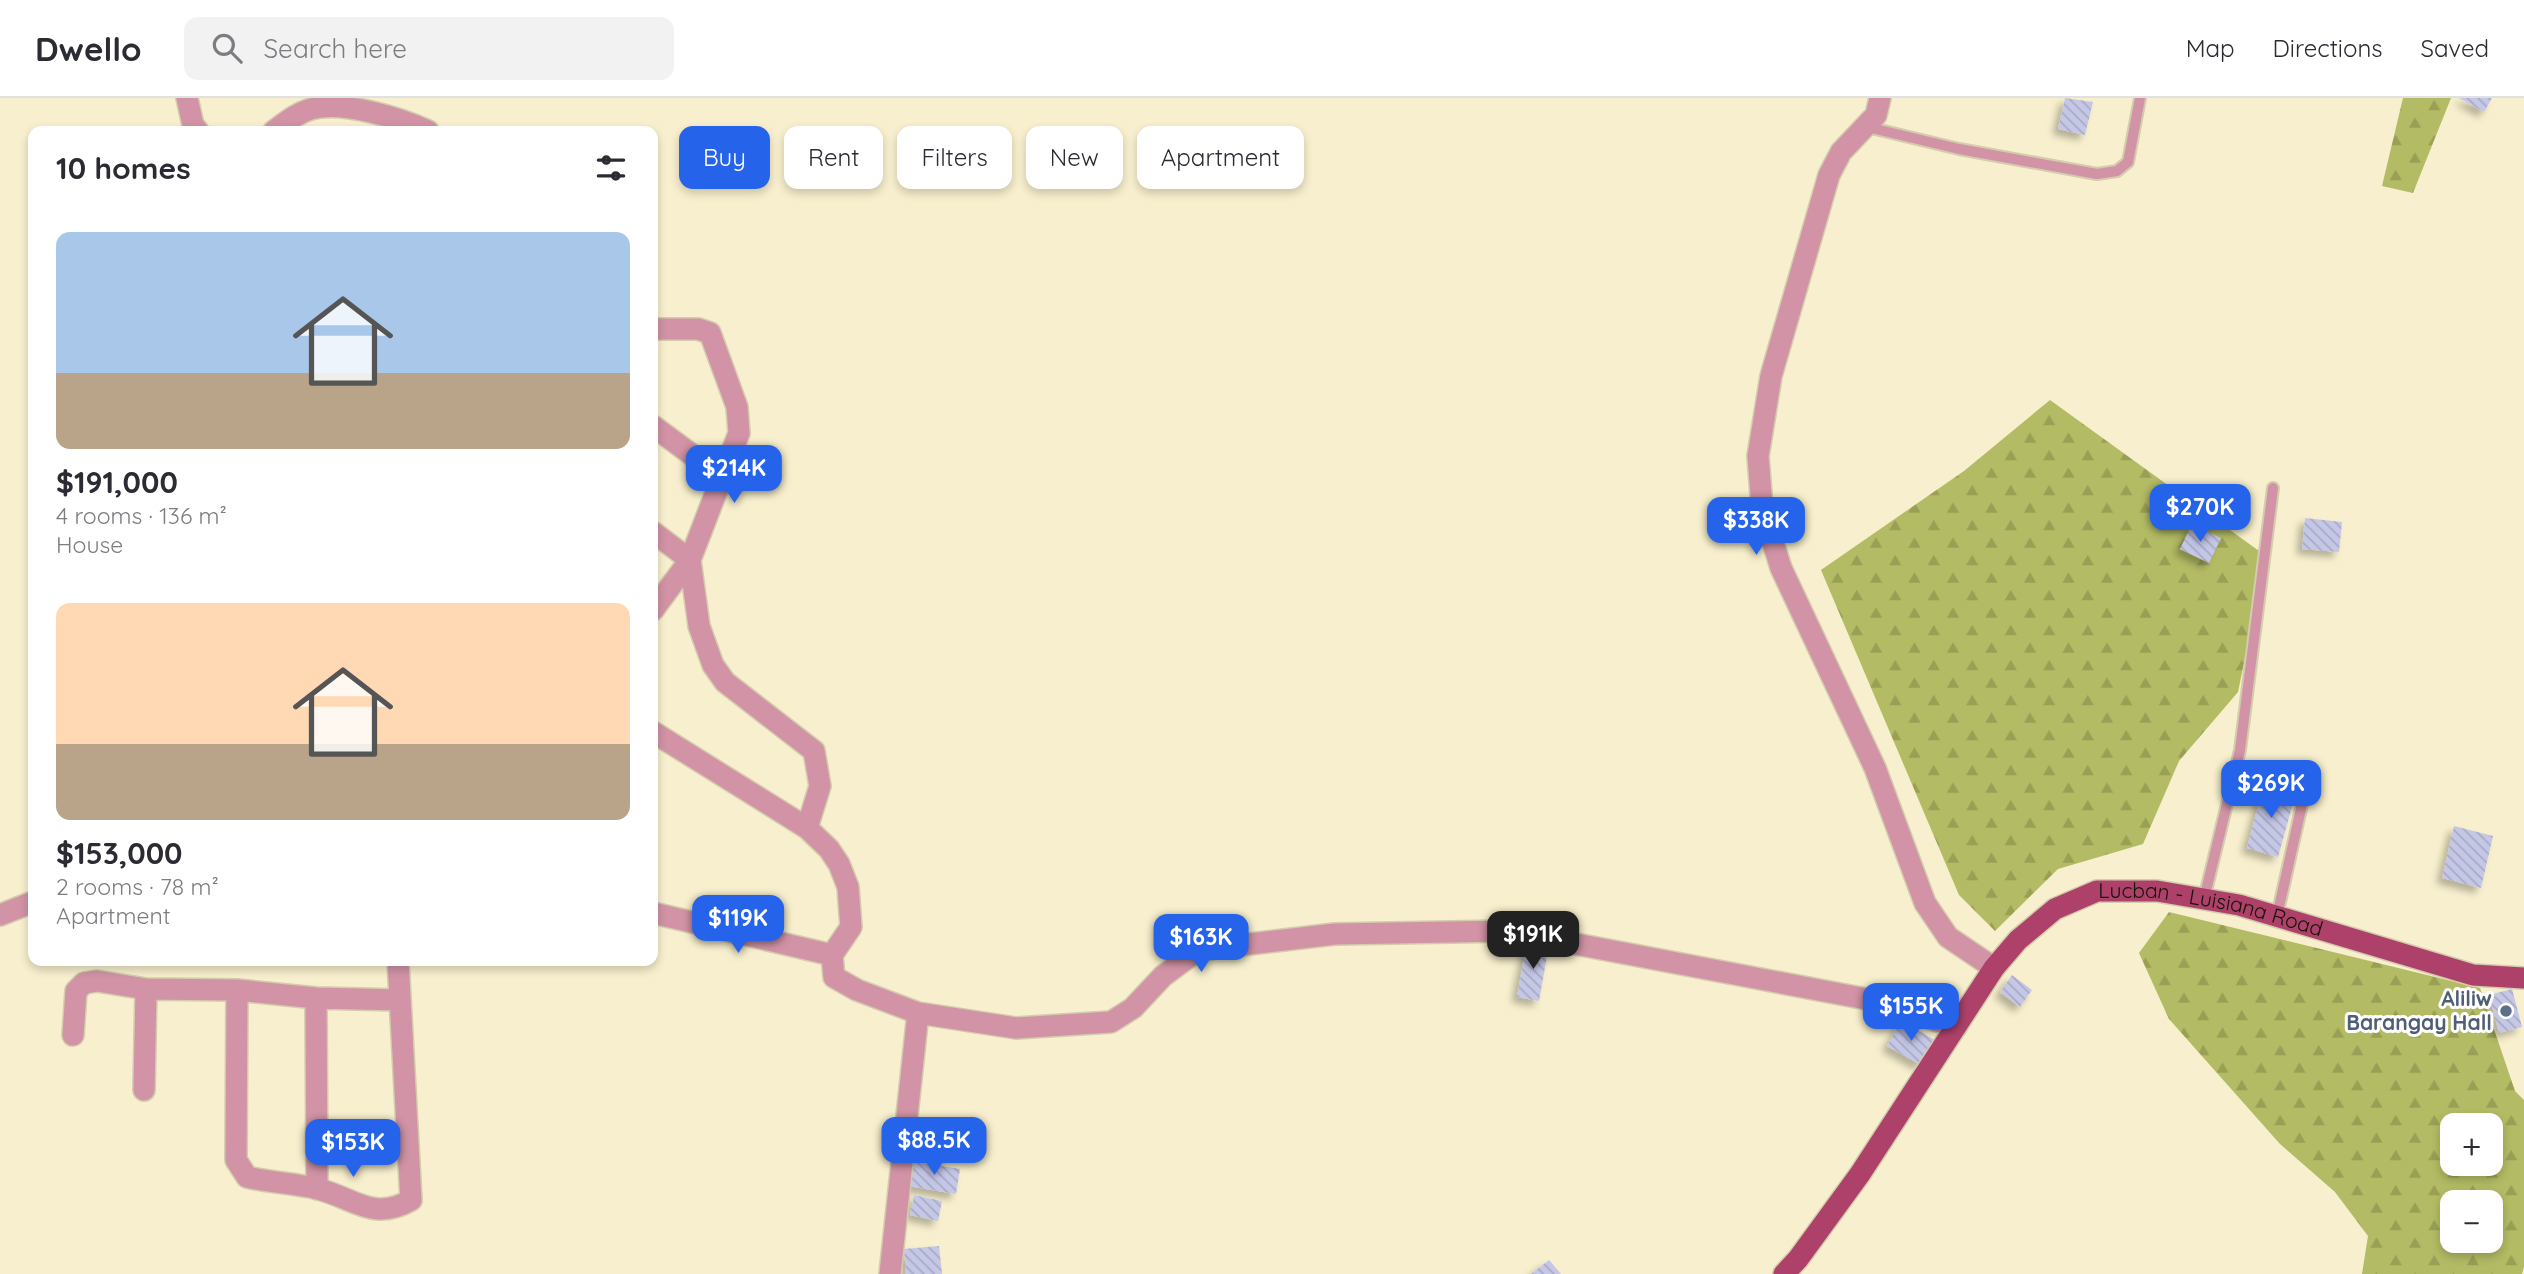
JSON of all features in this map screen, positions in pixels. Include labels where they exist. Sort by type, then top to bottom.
[{"type":"main road","name":"Lucban - Luisiana Road","points":[[1784,1274],[1860,1174],[1994,968],[2018,940],[2055,909],[2097,891],[2157,891],[2239,905],[2473,975],[2524,978]]},
{"type":"street","points":[[187,98],[194,126]]},
{"type":"street","points":[[1880,98],[1876,115],[1841,152],[1829,175],[1770,376],[1758,456],[1762,507],[1782,568],[1875,768],[1925,903],[1948,937],[1994,968]]},
{"type":"street","points":[[281,126],[312,108],[335,106],[413,126]]},
{"type":"street","points":[[658,330],[698,329],[710,333],[737,407],[739,433],[690,560],[658,603]]},
{"type":"street","points":[[658,430],[722,477]]},
{"type":"street","points":[[658,535],[690,560],[699,626],[713,665],[725,682],[814,751],[820,786],[807,828]]},
{"type":"street","points":[[658,735],[807,828],[829,849],[839,864],[848,887],[851,927],[832,955],[834,977],[857,990],[918,1013],[1016,1028],[1111,1022],[1133,1008],[1163,976],[1198,950],[1335,934],[1507,931],[1877,1001],[1956,1027]]},
{"type":"street","points":[[0,915],[28,904]]},
{"type":"street","points":[[658,914],[832,955]]},
{"type":"street","points":[[237,990],[236,1160],[247,1177],[275,1184],[317,1189],[372,1209],[397,1208],[411,1200],[398,966]]},
{"type":"street","points":[[73,1035],[76,991],[84,984],[97,981],[146,989],[237,990],[316,998],[400,1000]]},
{"type":"street","points":[[144,1090],[146,989]]},
{"type":"street","points":[[316,998],[317,1189]]},
{"type":"street","points":[[890,1274],[918,1013]]},
{"type":"lane","points":[[1867,127],[1959,149],[2097,174],[2117,171],[2127,162],[2140,98]]},
{"type":"lane","points":[[2204,899],[2241,750],[2273,488]]},
{"type":"lane","points":[[2277,916],[2309,773]]},
{"type":"green space","points":[[2403,98],[2451,98],[2413,193],[2382,186]]},
{"type":"green space","points":[[2050,400],[2266,556],[2238,692],[2179,761],[2143,844],[2058,869],[1995,931],[1959,895],[1821,570],[1964,471]]},
{"type":"green space","points":[[2169,912],[2480,988],[2515,1091],[2524,1100],[2522,1274],[2362,1274],[2368,1236],[2335,1192],[2280,1144],[2169,1019],[2139,953]]},
{"type":"building","points":[[2065,98],[2093,102],[2085,135],[2058,129]]},
{"type":"building","points":[[2459,98],[2492,98],[2484,112]]},
{"type":"building","points":[[2305,518],[2342,522],[2339,552],[2302,549]]},
{"type":"building","points":[[2192,524],[2221,538],[2209,563],[2180,549]]},
{"type":"building","points":[[2264,783],[2296,792],[2278,857],[2247,848]]},
{"type":"building","points":[[2454,826],[2493,836],[2481,888],[2442,878]]},
{"type":"building","points":[[1527,941],[1549,945],[1539,1001],[1517,997]]},
{"type":"building","points":[[2012,975],[2032,990],[2020,1007],[2000,992]]},
{"type":"building","name":"Aliliw Barangay Hall","points":[[2512,989],[2522,1027],[2499,1033],[2489,995]]},
{"type":"building","points":[[1901,1021],[1935,1040],[1921,1065],[1887,1046]]},
{"type":"building","points":[[911,1161],[960,1169],[956,1194],[908,1186]]},
{"type":"building","points":[[914,1195],[942,1201],[938,1221],[910,1215]]},
{"type":"building","points":[[939,1246],[942,1274],[906,1274],[904,1249]]},
{"type":"building","points":[[1549,1260],[1561,1274],[1531,1274]]},
{"type":"place","name":"Aliliw Barangay Hall","points":[[2506,1011]]}]
